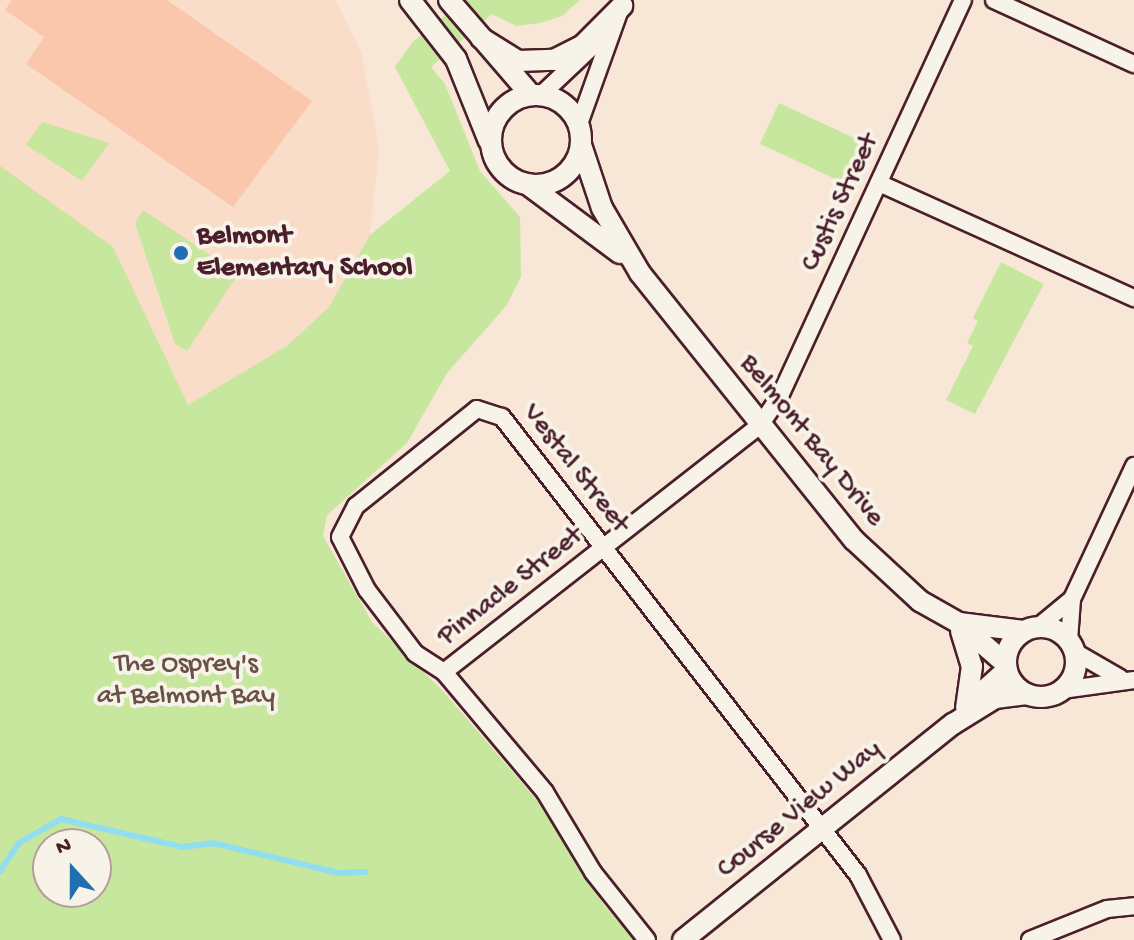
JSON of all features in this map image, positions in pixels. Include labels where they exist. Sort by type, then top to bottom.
[{"type":"street","name":"Belmont Bay Drive","points":[[410,0],[456,59],[491,147],[507,175],[527,184],[640,273]]},
{"type":"street","points":[[449,0],[536,95],[567,106],[579,124]]},
{"type":"street","name":"Custis Street","points":[[761,424],[780,396],[963,0]]},
{"type":"street","points":[[994,0],[1134,64]]},
{"type":"street","points":[[491,147],[500,112],[536,95],[621,8]]},
{"type":"street","points":[[481,38],[518,61],[554,60],[582,46],[621,8]]},
{"type":"street","points":[[579,124],[621,8]]},
{"type":"street","name":"Belmont Bay Drive","points":[[579,124],[581,145],[602,208],[640,273],[876,563],[920,601],[959,623],[1006,667],[1027,694],[1127,679]]},
{"type":"street","points":[[527,184],[563,177],[581,145]]},
{"type":"street","points":[[879,183],[1134,298]]},
{"type":"street","name":"Vestal Street","points":[[647,940],[593,872],[545,792],[444,672],[415,653],[367,590],[340,526],[356,506],[465,417],[495,410],[821,828],[868,891],[892,940]]},
{"type":"street","name":"Pinnacle Street","points":[[444,672],[761,424]]},
{"type":"street","points":[[1062,690],[1074,672],[1072,599],[1134,466]]},
{"type":"street","points":[[1006,667],[1009,647],[1072,599]]},
{"type":"street","name":"Belmont Bay Drive","points":[[959,623],[1031,629],[1072,646],[1127,679]]},
{"type":"street","points":[[959,623],[972,666],[959,716]]},
{"type":"street","name":"Course View Way","points":[[683,940],[959,716],[1006,667]]},
{"type":"street","name":"Course View Way","points":[[959,716],[995,698],[1027,694]]},
{"type":"street","points":[[1030,940],[1107,909],[1134,906]]},
{"type":"shaded area","name":"Belmont Elementary School","points":[[0,0],[336,0],[362,55],[379,149],[370,235],[354,270],[329,307],[288,345],[188,405],[0,474]]},
{"type":"green space","name":"The Osprey's at Belmont Bay","points":[[463,0],[580,0],[562,16],[540,23],[516,26],[492,14],[431,67],[445,84],[480,171],[520,217],[521,277],[506,306],[447,373],[407,443],[327,515],[323,536],[372,622],[443,691],[547,812],[604,905],[634,940],[0,940],[0,166],[113,247],[188,405],[288,345],[329,307],[370,235],[450,171],[395,67],[412,43]]},
{"type":"green space","points":[[779,103],[875,148],[856,189],[760,144]]},
{"type":"green space","points":[[42,122],[109,143],[82,181],[26,145]]},
{"type":"green space","points":[[143,210],[238,274],[187,351],[175,344],[135,223]]},
{"type":"green space","points":[[1001,262],[1044,284],[975,414],[946,400],[973,346],[967,343],[978,321],[973,318]]},
{"type":"building","name":"Belmont Elementary School","points":[[12,0],[167,0],[312,101],[233,207],[26,64],[44,37],[5,10]]},
{"type":"waterway","points":[[0,871],[19,843],[61,819],[182,847],[213,843],[339,873],[365,872]]},
{"type":"place","name":"Belmont Elementary School","points":[[181,253]]}]
